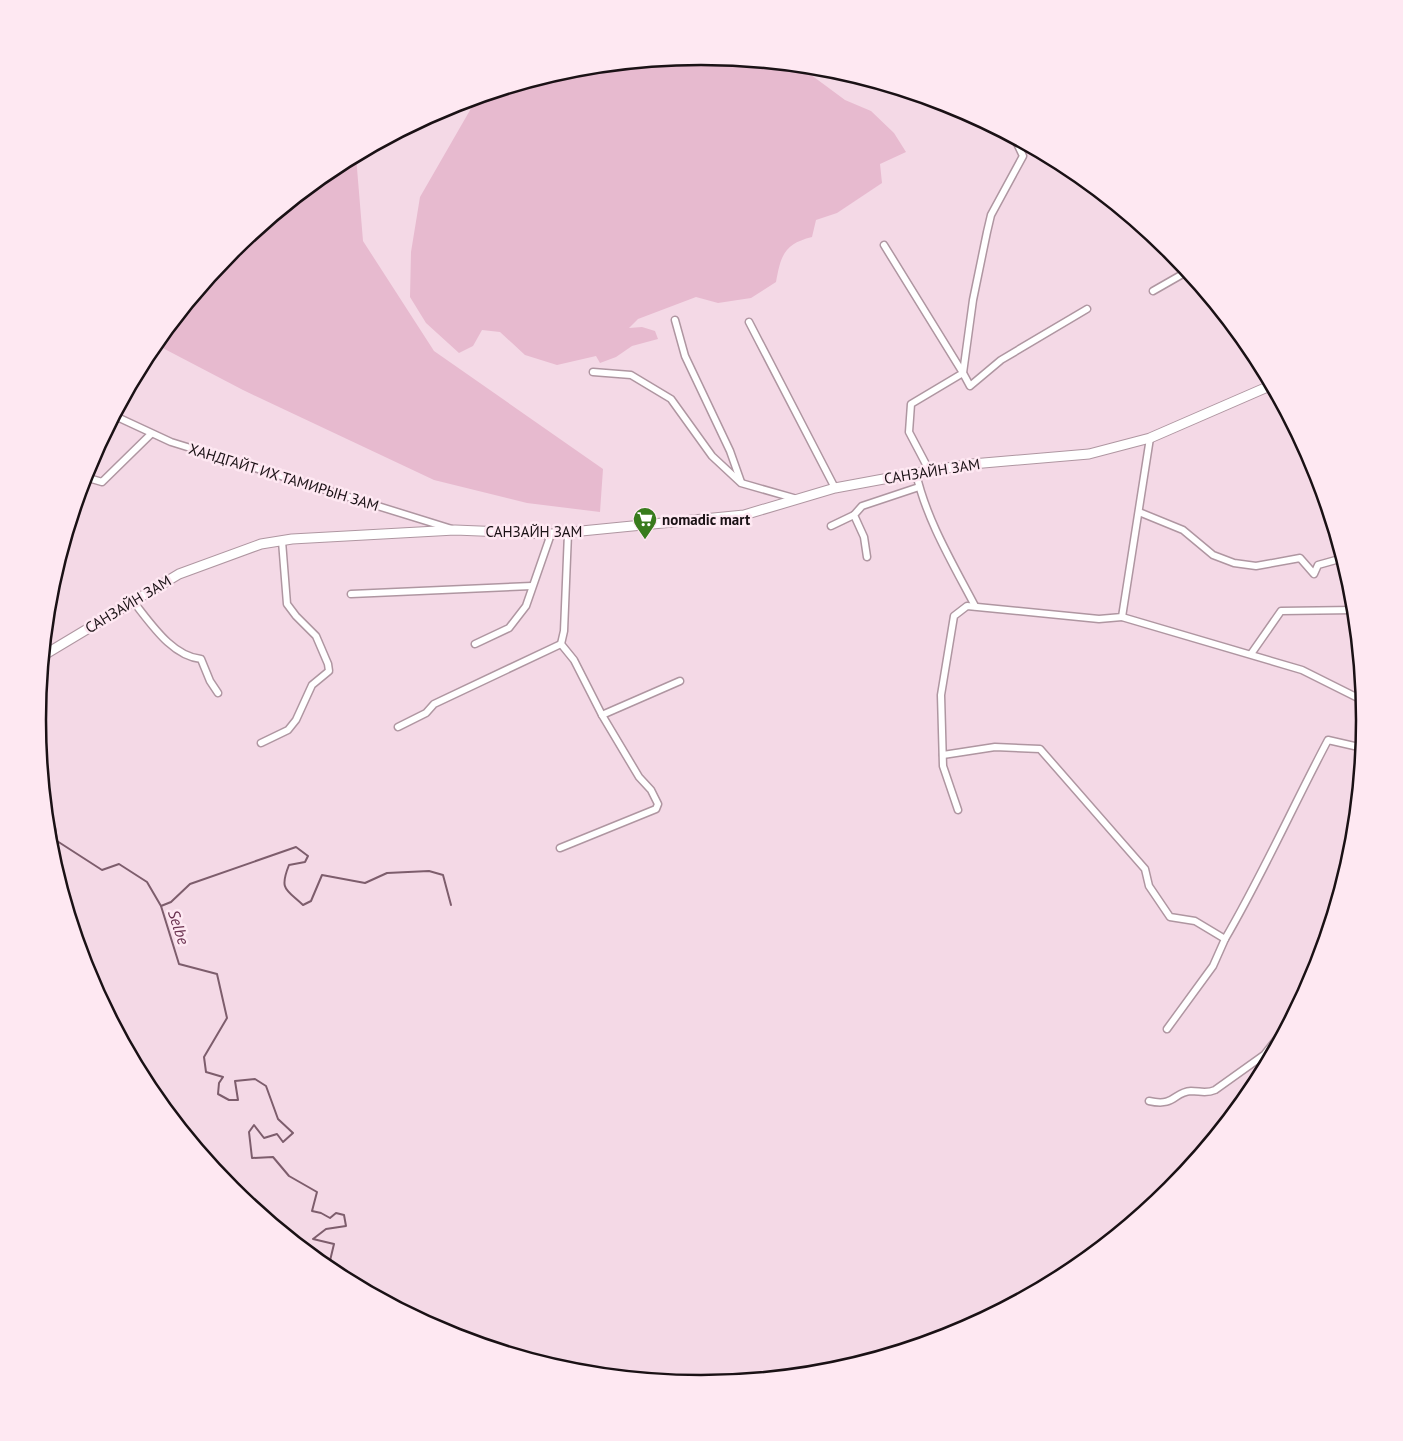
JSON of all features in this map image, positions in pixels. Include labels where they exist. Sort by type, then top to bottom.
[{"type":"main road","name":"САНЗАЙН ЗАМ","points":[[51,651],[132,600],[179,574],[261,544],[455,530],[568,533],[744,515],[835,488],[916,472],[980,463],[1089,454],[1150,438],[1266,388]]},
{"type":"street","points":[[963,373],[973,300],[991,216],[1024,156],[1020,148]]},
{"type":"street","points":[[884,245],[970,386],[1001,360],[1087,309]]},
{"type":"street","points":[[1153,292],[1182,275]]},
{"type":"street","points":[[675,320],[685,356],[730,451],[741,483]]},
{"type":"street","points":[[750,322],[835,488]]},
{"type":"street","points":[[593,372],[631,375],[671,399],[712,456],[741,483],[796,499]]},
{"type":"street","points":[[929,470],[909,432],[911,404],[963,373]]},
{"type":"street","name":"ХАНДГАЙТ ИХ ТАМИРЫН ЗАМ","points":[[120,419],[151,434],[455,530]]},
{"type":"street","points":[[93,479],[102,482],[151,434]]},
{"type":"street","points":[[1122,617],[1150,438]]},
{"type":"street","points":[[916,472],[919,487],[944,545],[975,606]]},
{"type":"street","points":[[831,526],[854,515],[862,506],[919,487]]},
{"type":"street","points":[[1139,512],[1183,530],[1213,554],[1234,563],[1256,566],[1300,558],[1314,574],[1318,565],[1336,560]]},
{"type":"street","points":[[854,515],[864,537],[868,557]]},
{"type":"street","points":[[561,644],[564,631],[568,533]]},
{"type":"street","points":[[475,644],[509,628],[526,606],[551,534]]},
{"type":"street","points":[[261,743],[288,730],[296,720],[312,685],[329,671],[316,636],[287,604],[282,541]]},
{"type":"street","points":[[351,594],[532,586]]},
{"type":"street","points":[[132,600],[179,652],[191,658],[201,660],[218,692]]},
{"type":"street","points":[[958,810],[943,766],[941,695],[951,626],[954,616],[962,608],[975,606],[1099,619],[1122,617],[1302,670],[1356,697]]},
{"type":"street","points":[[1251,654],[1281,610],[1347,610]]},
{"type":"street","points":[[560,848],[656,809],[658,804],[651,790],[639,777],[602,715],[574,660],[561,644]]},
{"type":"street","points":[[398,726],[426,713],[434,704],[561,644]]},
{"type":"street","points":[[602,715],[680,681]]},
{"type":"street","points":[[1167,1029],[1213,966],[1225,939],[1256,885],[1267,858],[1328,740],[1356,746]]},
{"type":"street","points":[[943,755],[995,747],[1040,749],[1145,869],[1148,886],[1170,917],[1195,921],[1225,939]]},
{"type":"street","points":[[1149,1101],[1160,1104],[1189,1091],[1206,1093],[1215,1090],[1267,1052]]},
{"type":"shaded area","points":[[702,65],[744,67],[811,75],[845,100],[871,111],[894,133],[906,152],[880,164],[882,183],[837,213],[816,220],[812,237],[795,243],[785,252],[776,282],[751,298],[718,303],[696,297],[638,319],[629,328],[642,327],[655,331],[658,339],[632,346],[616,357],[600,363],[596,356],[557,365],[525,355],[500,332],[482,330],[473,346],[459,353],[426,323],[410,297],[411,252],[420,197],[472,107],[532,88],[574,78],[616,71],[659,67]]},
{"type":"shaded area","points":[[357,164],[363,241],[434,351],[603,469],[600,512],[527,503],[434,480],[243,390],[163,348],[209,288],[238,257],[269,228],[303,201]]},
{"type":"waterway","name":"Selbe","points":[[58,842],[102,870],[119,864],[147,882],[161,906],[179,964],[217,974],[227,1018],[204,1057],[206,1072],[223,1077],[219,1083],[218,1094],[229,1100],[238,1100],[235,1081],[255,1079],[266,1086],[278,1119],[293,1133],[283,1142],[277,1134],[264,1138],[254,1125],[249,1132],[252,1158],[273,1157],[289,1176],[317,1192],[312,1211],[330,1218],[336,1213],[344,1215],[346,1226],[326,1229],[313,1239],[334,1244],[330,1260]]},
{"type":"waterway","points":[[161,906],[171,902],[190,884],[296,847],[308,856],[305,862],[289,865],[285,884],[288,892],[303,905],[311,901],[322,875],[365,883],[387,873],[429,871],[443,875],[451,905]]},
{"type":"place","name":"nomadic mart","points":[[645,540]]}]
